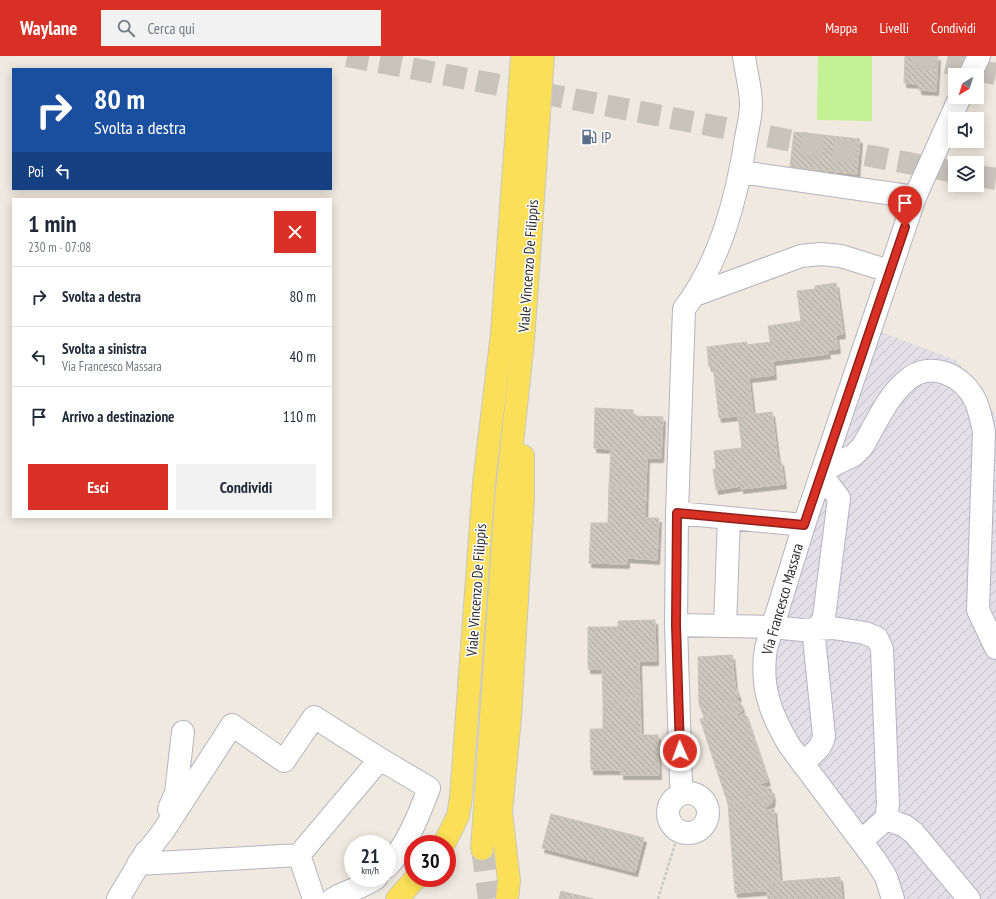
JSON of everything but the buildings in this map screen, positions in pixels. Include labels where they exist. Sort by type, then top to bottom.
[{"type":"main road","name":"Viale Vincenzo De Filippis","points":[[448,835],[458,816],[461,797],[484,483],[502,333],[522,56]]},
{"type":"main road","name":"Viale Vincenzo De Filippis","points":[[482,849],[506,500],[523,341],[543,56]]},
{"type":"main road","name":"Viale Vincenzo De Filippis","points":[[502,333],[506,500]]},
{"type":"main road","points":[[507,899],[509,881],[502,812],[510,718],[523,498],[523,341]]},
{"type":"main road","points":[[397,899],[408,887]]},
{"type":"street","points":[[684,793],[681,783],[676,625],[677,513],[684,309],[695,295],[729,217],[741,172],[751,104],[744,56]]},
{"type":"street","points":[[973,68],[979,56]]},
{"type":"street","name":"Via Francesco Massara","points":[[893,899],[886,877],[861,841],[802,763],[779,728],[771,712],[766,694],[764,661],[804,525],[889,271],[915,197],[957,104]]},
{"type":"street","points":[[741,172],[915,197]]},
{"type":"street","points":[[695,295],[801,256],[841,256],[889,271]]},
{"type":"street","points":[[802,763],[819,748],[823,743],[824,736],[814,638],[824,617],[838,498],[822,472],[854,455],[862,448],[895,392],[917,373],[931,370],[955,377],[965,386],[975,401],[981,415],[984,432],[978,610],[996,648]]},
{"type":"street","points":[[677,513],[804,525]]},
{"type":"street","points":[[724,626],[729,518]]},
{"type":"street","points":[[676,625],[773,627],[802,630],[833,628],[865,633],[877,638],[880,643],[888,804],[886,819],[861,841]]},
{"type":"street","points":[[138,864],[164,830],[232,726],[284,761],[314,717],[380,759],[430,788],[418,816],[396,855]]},
{"type":"street","points":[[118,899],[164,823],[176,793],[183,732]]},
{"type":"street","points":[[138,864],[299,855],[380,759]]},
{"type":"street","points":[[684,793],[693,793],[704,800],[709,813],[704,826],[699,830],[686,833],[679,831],[670,822],[668,809],[675,798],[684,793]]},
{"type":"street","points":[[886,819],[905,826],[914,833],[969,899]]},
{"type":"street","points":[[299,855],[314,899]]},
{"type":"street","points":[[333,899],[346,891],[364,887]]},
{"type":"path","points":[[658,899],[679,831]]},
{"type":"shaded area","points":[[868,327],[955,360],[976,381],[996,417],[996,899],[891,899],[800,765],[761,678]]},
{"type":"green space","points":[[818,56],[872,56],[872,121],[817,120]]},
{"type":"tunnel","points":[[347,56],[948,171]]},
{"type":"tunnel","points":[[914,56],[996,74]]},
{"type":"tunnel","points":[[984,177],[996,179]]},
{"type":"tunnel","points":[[482,849],[489,899]]},
{"type":"place","name":"IP","points":[[589,137]]},
{"type":"route","points":[[680,751],[676,625],[677,513],[804,525],[905,227]]}]
